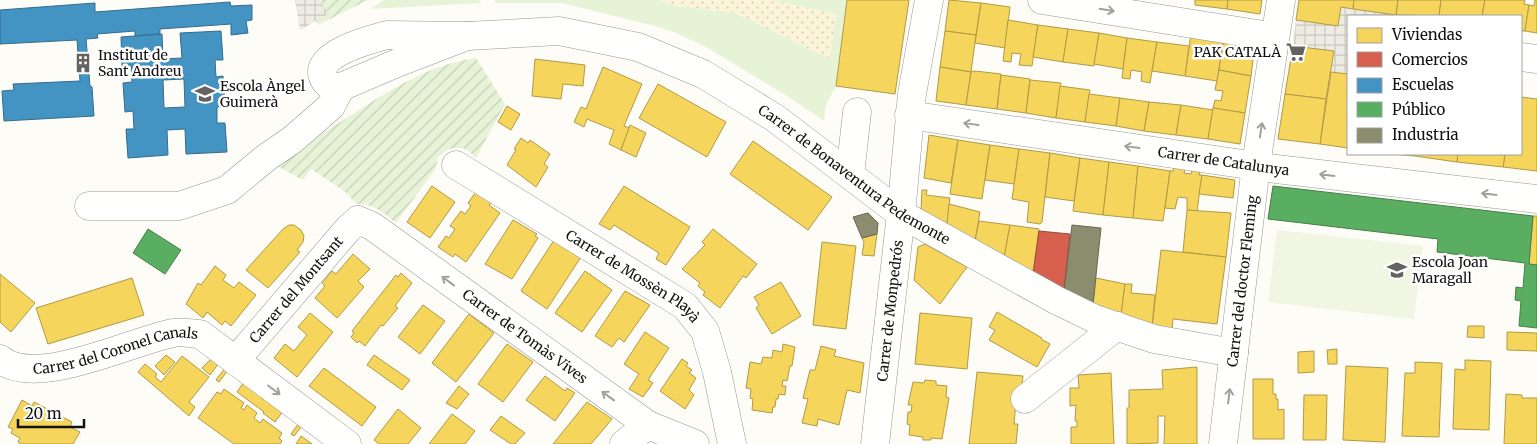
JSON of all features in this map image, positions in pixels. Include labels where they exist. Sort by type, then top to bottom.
[{"type":"street","name":"Carrer de Monpedrós","points":[[875,444],[901,214],[910,115],[929,0]]},
{"type":"street","points":[[1042,0],[1276,37]]},
{"type":"street","name":"Carrer del doctor Fleming","points":[[1223,444],[1256,165],[1280,0]]},
{"type":"street","name":"Carrer de Bonaventura Pedemonte","points":[[89,206],[179,206],[227,190],[267,157],[292,140],[331,106],[340,87],[467,36],[559,32],[638,47],[703,74],[775,118],[901,214],[1056,300],[1095,318],[1154,338],[1234,353]]},
{"type":"street","points":[[1522,57],[1537,59]]},
{"type":"street","points":[[1522,72],[1537,74]]},
{"type":"street","points":[[850,175],[857,112]]},
{"type":"street","name":"Carrer de Catalunya","points":[[910,115],[1256,165],[1537,199]]},
{"type":"street","name":"Carrer de Mossèn Playà","points":[[456,165],[684,306],[705,331],[717,372],[732,444]]},
{"type":"street","name":"Carrer del Montsant","points":[[234,361],[348,229],[358,220]]},
{"type":"street","name":"Carrer de Tomàs Vives","points":[[358,220],[372,226],[648,425],[695,444]]},
{"type":"street","points":[[1025,399],[1117,326]]},
{"type":"street","name":"Carrer del Coronel Canals","points":[[0,359],[7,365],[31,370],[57,368],[175,332],[200,334],[347,444]]},
{"type":"street","points":[[624,444],[648,425]]},
{"type":"green space","points":[[320,0],[368,0],[318,25],[316,21],[327,14]]},
{"type":"green space","points":[[384,0],[479,0],[481,3],[370,9]]},
{"type":"green space","points":[[495,0],[658,0],[677,6],[736,13],[829,58],[836,14],[771,0],[847,0],[836,86],[826,104],[824,121],[789,97],[708,48],[676,33],[562,3],[495,3]]},
{"type":"green space","points":[[476,58],[505,104],[476,158],[463,148],[447,150],[438,157],[436,168],[396,223],[374,207],[357,204],[344,191],[311,169],[303,180],[275,165],[363,107],[409,80],[458,61]]},
{"type":"green space","points":[[1277,230],[1423,246],[1414,319],[1268,302]]},
{"type":"sand","points":[[658,0],[771,0],[836,14],[830,59],[736,13],[676,6]]},
{"type":"shaded area","points":[[295,0],[320,0],[328,14],[300,30]]},
{"type":"shaded area","points":[[1341,7],[1401,15],[1347,15],[1347,74],[1331,72],[1333,51],[1293,46],[1296,20],[1338,26]]},
{"type":"building: Viviendas","points":[[847,0],[909,0],[895,94],[836,86]]},
{"type":"building: Viviendas","points":[[949,0],[981,3],[976,35],[945,31]]},
{"type":"building: Viviendas","points":[[1195,0],[1228,0],[1227,9],[1195,5]]},
{"type":"building: Viviendas","points":[[1228,0],[1262,0],[1260,14],[1227,9]]},
{"type":"building: Viviendas","points":[[1299,0],[1354,0],[1353,9],[1341,7],[1338,26],[1296,20]]},
{"type":"building: Viviendas","points":[[1354,0],[1398,0],[1396,15],[1353,9]]},
{"type":"building: Viviendas","points":[[1398,0],[1441,0],[1439,15],[1396,15]]},
{"type":"building: Viviendas","points":[[1441,0],[1485,0],[1482,15],[1439,15]]},
{"type":"building: Viviendas","points":[[1485,0],[1525,0],[1524,4],[1529,5],[1525,31],[1522,31],[1522,15],[1482,15]]},
{"type":"building: Viviendas","points":[[1535,0],[1537,0],[1537,33],[1525,31],[1529,5],[1534,6]]},
{"type":"building: Viviendas","points":[[981,3],[1010,7],[1005,48],[975,43]]},
{"type":"building: Viviendas","points":[[1008,20],[1038,25],[1032,66],[1019,65],[1021,54],[1012,53],[1011,62],[1003,61]]},
{"type":"building: Viviendas","points":[[1038,25],[1068,29],[1063,62],[1033,57]]},
{"type":"building: Viviendas","points":[[1068,29],[1099,33],[1094,66],[1063,62]]},
{"type":"building: Viviendas","points":[[945,31],[976,35],[971,72],[940,67]]},
{"type":"building: Viviendas","points":[[1099,33],[1127,38],[1123,69],[1094,64]]},
{"type":"building: Viviendas","points":[[1191,33],[1224,38],[1217,81],[1185,76]]},
{"type":"building: Viviendas","points":[[1127,38],[1157,42],[1150,83],[1141,81],[1142,72],[1131,70],[1130,79],[1122,78]]},
{"type":"building: Viviendas","points":[[1224,38],[1255,43],[1251,76],[1219,70]]},
{"type":"building: Viviendas","points":[[1157,42],[1189,46],[1185,76],[1152,71]]},
{"type":"building: Viviendas","points":[[1293,46],[1334,51],[1326,99],[1285,94]]},
{"type":"building: Viviendas","points":[[535,59],[585,65],[583,86],[563,84],[561,99],[532,96]]},
{"type":"building: Viviendas","points":[[603,67],[642,84],[624,126],[630,128],[621,150],[609,144],[614,130],[587,119],[584,127],[574,122],[581,107],[586,109]]},
{"type":"building: Viviendas","points":[[940,67],[971,72],[966,105],[936,101]]},
{"type":"building: Viviendas","points":[[1219,70],[1251,76],[1245,113],[1213,108],[1215,100],[1221,101],[1223,91],[1215,90]]},
{"type":"building: Viviendas","points":[[971,72],[1001,74],[997,109],[966,105]]},
{"type":"building: Viviendas","points":[[1331,72],[1347,74],[1347,148],[1320,144]]},
{"type":"building: Viviendas","points":[[1001,75],[1030,79],[1026,113],[997,109]]},
{"type":"building: Viviendas","points":[[1030,80],[1061,83],[1056,118],[1026,113]]},
{"type":"building: Viviendas","points":[[658,84],[726,122],[707,157],[639,118]]},
{"type":"building: Viviendas","points":[[1060,86],[1090,90],[1085,122],[1056,118]]},
{"type":"building: Viviendas","points":[[1089,94],[1120,98],[1116,126],[1085,122]]},
{"type":"building: Viviendas","points":[[1285,94],[1326,99],[1320,144],[1278,139]]},
{"type":"building: Viviendas","points":[[1522,97],[1537,99],[1537,171],[1503,167],[1505,155],[1522,155]]},
{"type":"building: Viviendas","points":[[1120,98],[1149,102],[1144,131],[1116,126]]},
{"type":"building: Viviendas","points":[[1149,102],[1181,105],[1176,135],[1144,131]]},
{"type":"building: Viviendas","points":[[1181,105],[1213,110],[1208,139],[1176,135]]},
{"type":"building: Viviendas","points":[[507,106],[520,114],[511,130],[498,122]]},
{"type":"building: Viviendas","points":[[1213,108],[1245,113],[1240,144],[1208,139]]},
{"type":"building: Viviendas","points":[[630,125],[646,133],[636,157],[621,150]]},
{"type":"building: Viviendas","points":[[929,135],[958,140],[951,183],[924,178]]},
{"type":"building: Viviendas","points":[[521,138],[528,143],[530,140],[550,154],[544,164],[548,167],[536,187],[507,165]]},
{"type":"building: Viviendas","points":[[958,140],[990,145],[982,199],[950,194]]},
{"type":"building: Viviendas","points":[[753,141],[832,197],[808,230],[730,174]]},
{"type":"building: Viviendas","points":[[990,145],[1019,149],[1014,184],[985,180]]},
{"type":"building: Viviendas","points":[[1019,149],[1050,153],[1042,222],[1040,224],[1027,222],[1029,202],[1012,199]]},
{"type":"building: Viviendas","points":[[1050,153],[1080,158],[1074,201],[1045,197]]},
{"type":"building: Viviendas","points":[[1415,155],[1458,155],[1457,162]]},
{"type":"building: Viviendas","points":[[1458,155],[1505,155],[1503,167],[1457,162]]},
{"type":"building: Viviendas","points":[[1080,158],[1109,162],[1103,215],[1073,211]]},
{"type":"building: Viviendas","points":[[1109,162],[1138,166],[1133,218],[1103,215]]},
{"type":"building: Viviendas","points":[[1138,166],[1170,171],[1163,221],[1133,218]]},
{"type":"building: Viviendas","points":[[1174,167],[1185,169],[1184,173],[1191,174],[1192,170],[1200,171],[1199,175],[1202,175],[1197,211],[1187,210],[1187,198],[1178,197],[1175,209],[1165,208],[1170,171],[1173,171]]},
{"type":"building: Viviendas","points":[[1202,175],[1235,180],[1233,198],[1199,194]]},
{"type":"building: Viviendas","points":[[432,186],[455,202],[430,238],[407,222]]},
{"type":"building: Viviendas","points":[[624,186],[690,227],[666,265],[656,259],[659,253],[614,225],[610,230],[599,224]]},
{"type":"building: Viviendas","points":[[922,190],[927,190],[926,195],[950,198],[947,224],[921,210]]},
{"type":"building: Viviendas","points":[[475,193],[491,203],[489,205],[500,213],[466,262],[455,254],[453,257],[438,247],[446,236],[449,238],[455,229],[450,226],[461,211],[465,214],[471,206],[468,203]]},
{"type":"building: Viviendas","points":[[949,204],[980,212],[975,241],[947,224]]},
{"type":"building: Viviendas","points":[[1187,210],[1231,213],[1226,257],[1183,252]]},
{"type":"building: Viviendas","points":[[1533,216],[1537,216],[1537,265],[1529,264]]},
{"type":"building: Viviendas","points":[[513,220],[537,234],[535,236],[538,238],[512,279],[485,264]]},
{"type":"building: Viviendas","points":[[979,221],[1010,225],[1004,258],[975,241]]},
{"type":"building: Viviendas","points":[[289,225],[294,225],[301,230],[304,236],[303,242],[297,250],[300,252],[268,288],[246,270],[283,229]]},
{"type":"building: Viviendas","points":[[1010,225],[1039,229],[1033,274],[1004,258]]},
{"type":"building: Viviendas","points":[[713,229],[757,264],[746,278],[743,276],[720,308],[703,295],[705,292],[698,286],[700,283],[682,269],[705,245],[702,242]]},
{"type":"building: Viviendas","points":[[877,234],[874,256],[862,255],[864,242],[862,238]]},
{"type":"building: Viviendas","points":[[556,237],[583,254],[547,309],[521,291]]},
{"type":"building: Viviendas","points":[[822,242],[856,246],[846,329],[813,325]]},
{"type":"building: Viviendas","points":[[925,244],[967,267],[940,304],[914,280],[918,247]]},
{"type":"building: Viviendas","points":[[1161,250],[1226,257],[1217,324],[1173,319],[1172,329],[1152,327]]},
{"type":"building: Viviendas","points":[[353,254],[370,269],[358,281],[364,287],[337,318],[315,298],[325,286],[322,283],[332,271],[336,274]]},
{"type":"building: Viviendas","points":[[215,266],[226,275],[223,280],[234,288],[239,282],[256,295],[231,326],[225,321],[222,325],[207,312],[203,318],[186,304],[198,283],[201,285]]},
{"type":"building: Viviendas","points":[[585,271],[612,290],[582,332],[555,313]]},
{"type":"building: Viviendas","points":[[401,273],[412,283],[395,306],[398,308],[383,326],[381,325],[365,346],[359,341],[357,343],[351,337],[354,333],[352,331],[396,275],[398,277]]},
{"type":"building: Viviendas","points":[[0,274],[35,303],[11,332],[0,322]]},
{"type":"building: Viviendas","points":[[132,278],[144,315],[48,344],[36,308]]},
{"type":"building: Viviendas","points":[[1096,278],[1125,284],[1121,315],[1093,304]]},
{"type":"building: Viviendas","points":[[781,282],[801,316],[772,334],[756,308],[759,305],[754,297]]},
{"type":"building: Viviendas","points":[[1125,284],[1132,284],[1131,293],[1155,295],[1152,327],[1121,315]]},
{"type":"building: Viviendas","points":[[625,291],[650,305],[624,342],[619,338],[612,347],[595,336]]},
{"type":"building: Viviendas","points":[[423,305],[445,321],[420,354],[398,337]]},
{"type":"building: Viviendas","points":[[997,312],[1050,344],[1037,367],[989,340],[995,330],[989,327]]},
{"type":"building: Viviendas","points":[[310,313],[333,332],[297,377],[274,358],[285,344],[294,351],[307,335],[298,327]]},
{"type":"building: Viviendas","points":[[920,313],[972,318],[967,369],[915,364]]},
{"type":"building: Viviendas","points":[[469,314],[494,333],[456,382],[432,363]]},
{"type":"building: Viviendas","points":[[1468,326],[1484,326],[1484,338],[1467,337]]},
{"type":"building: Viviendas","points":[[645,332],[669,348],[648,380],[653,383],[643,397],[629,389],[639,374],[624,364]]},
{"type":"building: Viviendas","points":[[1507,332],[1537,333],[1537,351],[1507,350]]},
{"type":"building: Viviendas","points":[[507,344],[533,362],[503,402],[478,384]]},
{"type":"building: Viviendas","points":[[783,344],[795,347],[787,381],[783,380],[782,386],[786,386],[785,395],[779,394],[772,413],[752,410],[753,399],[750,398],[751,389],[746,388],[750,362],[761,364],[763,357],[772,358],[773,350],[782,352]]},
{"type":"building: Viviendas","points":[[821,346],[836,350],[834,356],[864,363],[860,393],[847,390],[839,425],[818,419],[817,426],[802,423],[808,399],[803,398],[810,370],[815,370]]},
{"type":"building: Viviendas","points":[[1337,349],[1337,364],[1328,364],[1327,350]]},
{"type":"building: Viviendas","points":[[1314,351],[1314,372],[1298,373],[1298,352]]},
{"type":"building: Viviendas","points":[[166,355],[175,362],[164,375],[155,366]]},
{"type":"building: Viviendas","points":[[374,355],[410,380],[402,390],[367,365]]},
{"type":"building: Viviendas","points":[[182,356],[209,377],[189,402],[195,407],[189,416],[138,372],[145,364],[157,374],[155,377],[161,382]]},
{"type":"building: Viviendas","points":[[212,358],[219,363],[210,375],[202,368]]},
{"type":"building: Viviendas","points":[[682,359],[688,363],[686,366],[692,370],[689,373],[696,378],[689,390],[694,395],[685,409],[660,391]]},
{"type":"building: Viviendas","points":[[1465,360],[1491,361],[1489,430],[1453,429],[1455,369],[1465,370]]},
{"type":"building: Viviendas","points":[[1415,362],[1442,363],[1439,437],[1402,436],[1405,373],[1415,373]]},
{"type":"building: Viviendas","points":[[1346,366],[1388,368],[1385,442],[1343,440]]},
{"type":"building: Viviendas","points":[[1197,367],[1197,444],[1164,444],[1165,416],[1158,416],[1158,443],[1127,444],[1129,390],[1163,389],[1162,370]]},
{"type":"building: Viviendas","points":[[225,368],[228,370],[219,382],[216,380]]},
{"type":"building: Viviendas","points":[[324,368],[376,407],[362,426],[309,386]]},
{"type":"building: Viviendas","points":[[977,372],[1023,376],[1020,402],[1016,401],[1014,424],[1018,424],[1016,444],[969,444]]},
{"type":"building: Viviendas","points":[[1111,373],[1114,444],[1071,444],[1071,427],[1077,427],[1077,421],[1075,421],[1076,405],[1070,406],[1070,388],[1079,388],[1078,375]]},
{"type":"building: Viviendas","points":[[545,376],[565,391],[567,388],[575,393],[555,421],[526,400]]},
{"type":"building: Viviendas","points":[[1253,379],[1273,379],[1273,394],[1276,394],[1276,399],[1278,399],[1278,410],[1284,409],[1284,439],[1253,439]]},
{"type":"building: Viviendas","points":[[925,380],[936,381],[936,385],[947,386],[946,397],[949,398],[942,439],[931,438],[931,440],[923,440],[923,437],[909,435],[910,425],[907,424],[908,412],[911,412],[912,405],[908,405],[913,382],[924,383]]},
{"type":"building: Viviendas","points":[[244,382],[283,411],[275,422],[237,392]]},
{"type":"building: Viviendas","points":[[459,386],[469,394],[457,409],[446,403]]},
{"type":"building: Viviendas","points":[[224,389],[244,403],[241,408],[244,410],[247,405],[257,413],[254,418],[260,423],[263,419],[282,433],[279,438],[282,441],[280,444],[234,444],[198,418],[217,392],[221,394]]},
{"type":"building: Viviendas","points":[[1506,394],[1522,395],[1522,398],[1537,398],[1537,444],[1504,444]]},
{"type":"building: Viviendas","points":[[1304,395],[1327,395],[1326,440],[1303,440]]},
{"type":"building: Viviendas","points":[[22,400],[32,406],[34,402],[72,422],[70,427],[80,432],[73,444],[21,444],[18,442],[20,438],[11,433],[13,429],[8,427]]},
{"type":"building: Viviendas","points":[[587,402],[612,419],[591,444],[553,444]]},
{"type":"building: Viviendas","points":[[398,409],[421,428],[408,444],[379,444],[374,440]]},
{"type":"building: Viviendas","points":[[452,414],[475,431],[465,444],[429,444]]},
{"type":"building: Viviendas","points":[[501,416],[525,433],[515,444],[511,444],[490,430]]},
{"type":"building: Viviendas","points":[[299,423],[302,426],[294,436],[291,434]]},
{"type":"building: Viviendas","points":[[301,436],[312,444],[296,444]]},
{"type":"building: Comercios","points":[[1039,231],[1070,234],[1064,291],[1033,274]]},
{"type":"building: Escuelas","name":"Institut de Sant Andreu","points":[[230,2],[231,6],[252,5],[252,20],[246,21],[248,33],[231,35],[231,24],[160,29],[160,34],[135,36],[135,31],[97,34],[98,38],[86,39],[94,116],[4,121],[2,91],[14,90],[13,84],[80,81],[77,40],[0,44],[0,10],[95,3],[95,12]]},
{"type":"building: Escuelas","name":"Escola Àngel Guimerà","points":[[221,31],[223,60],[215,60],[216,77],[223,76],[225,106],[217,107],[217,123],[225,123],[227,152],[186,154],[185,129],[167,130],[168,155],[128,158],[126,129],[134,129],[133,111],[125,112],[123,83],[132,82],[131,65],[122,66],[121,37],[162,34],[163,59],[182,58],[180,33]],"holes":[[[184,79],[185,107],[164,108],[163,80]]]},
{"type":"building: Público","points":[[1273,186],[1533,216],[1529,264],[1537,265],[1537,328],[1519,326],[1521,301],[1515,300],[1516,287],[1523,288],[1525,263],[1437,252],[1438,239],[1268,219]]},
{"type":"building: Público","points":[[148,229],[181,250],[165,274],[133,253]]},
{"type":"building: Industria","points":[[868,213],[878,223],[877,234],[862,238],[853,217]]},
{"type":"building: Industria","points":[[1072,225],[1101,228],[1093,304],[1064,291]]},
{"type":"place","name":"PAK CATALÀ","points":[[1296,52]]},
{"type":"place","name":"Institut de Sant Andreu","points":[[83,63]]},
{"type":"place","name":"Escola Àngel Guimerà","points":[[205,94]]},
{"type":"place","name":"Escola Joan Maragall","points":[[1397,270]]}]
